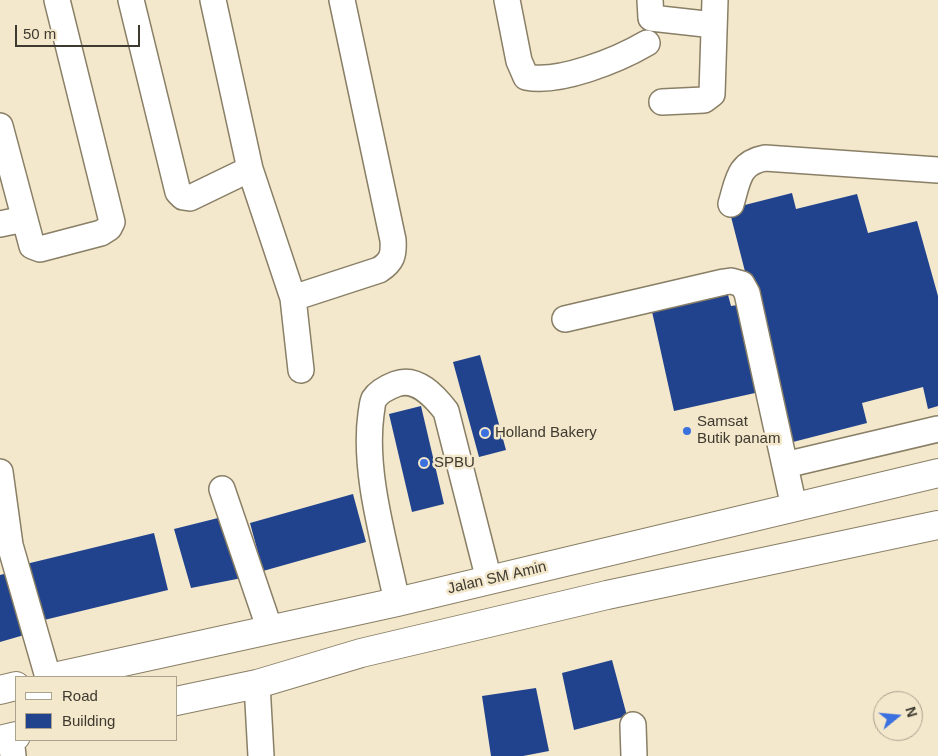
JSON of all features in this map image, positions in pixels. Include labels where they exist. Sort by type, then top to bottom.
[{"type":"main road","name":"Jalan SM Amin","points":[[59,676],[337,616],[938,473]]},
{"type":"main road","points":[[178,701],[257,684],[361,653],[607,595],[938,526]]},
{"type":"main road","points":[[337,616],[361,653]]},
{"type":"main road","points":[[0,690],[15,686]]},
{"type":"street","points":[[1,135],[32,246],[40,249],[101,233],[109,228],[112,222],[57,0]]},
{"type":"street","points":[[131,0],[178,192],[182,197],[190,198],[250,168]]},
{"type":"street","points":[[214,0],[250,168],[293,298],[301,370]]},
{"type":"street","points":[[293,298],[379,270],[389,263],[394,252],[342,0]]},
{"type":"street","points":[[507,0],[519,61],[526,77],[539,80],[599,66],[630,54],[647,43]]},
{"type":"street","points":[[650,0],[651,18],[714,25]]},
{"type":"street","points":[[662,102],[704,100],[712,94],[715,0]]},
{"type":"street","points":[[731,204],[740,172],[748,163],[765,158],[938,170]]},
{"type":"street","points":[[0,224],[24,219]]},
{"type":"street","points":[[565,319],[724,282],[732,281],[742,284],[747,293],[794,507]]},
{"type":"street","points":[[397,602],[368,458],[373,400],[384,389],[399,383],[417,386],[430,391],[446,411],[489,580]]},
{"type":"street","points":[[785,465],[938,429]]},
{"type":"street","points":[[0,472],[10,545],[48,676]]},
{"type":"street","points":[[222,489],[270,630]]},
{"type":"street","points":[[257,684],[262,756]]},
{"type":"street","points":[[633,726],[634,756]]},
{"type":"building","points":[[792,193],[796,209],[857,194],[868,233],[917,221],[938,296],[938,406],[928,409],[923,387],[862,403],[867,423],[789,443],[729,209]]},
{"type":"building","points":[[727,291],[731,306],[744,304],[764,391],[674,411],[651,307]]},
{"type":"building","points":[[480,355],[506,450],[479,457],[453,362]]},
{"type":"building","points":[[421,406],[444,504],[412,512],[389,414]]},
{"type":"building","points":[[353,494],[366,542],[263,571],[250,523]]},
{"type":"building","points":[[222,517],[242,578],[191,588],[174,529]]},
{"type":"building","points":[[154,533],[168,590],[40,621],[26,564]]},
{"type":"building","points":[[12,572],[31,633],[0,642],[0,575]]},
{"type":"building","points":[[612,660],[627,716],[574,730],[562,673]]},
{"type":"building","points":[[536,688],[549,751],[523,756],[491,756],[482,696]]},
{"type":"place","name":"Samsat Butik panam","points":[[687,431]]},
{"type":"place","name":"Holland Bakery","points":[[485,433]]},
{"type":"place","name":"SPBU","points":[[424,463]]}]
